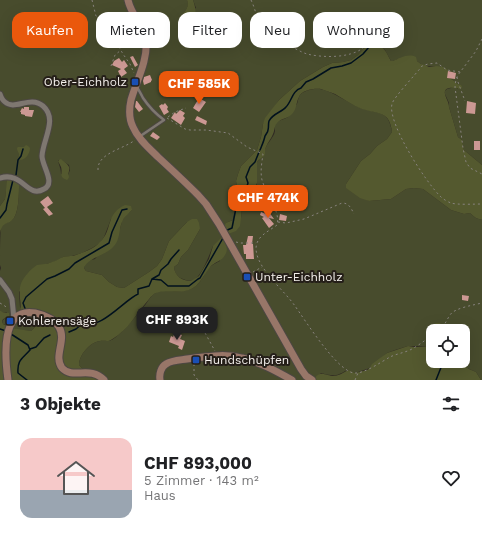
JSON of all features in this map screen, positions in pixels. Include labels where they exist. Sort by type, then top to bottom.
[{"type":"street","points":[[128,0],[131,10],[142,27],[146,40],[146,52],[130,104],[130,116],[133,127],[139,137],[202,200],[212,214],[301,369],[306,376],[312,380]]},
{"type":"street","points":[[0,94],[4,101],[10,105],[31,102],[38,103],[46,111],[50,121],[42,154],[49,179],[48,185],[45,189],[34,191],[30,190],[17,179],[9,176],[0,178]]},
{"type":"street","points":[[0,280],[11,296],[13,302],[14,317],[10,326],[5,358],[8,380]]},
{"type":"street","points":[[14,317],[30,313],[38,314],[52,320],[58,326],[62,335],[59,358],[63,369],[68,373],[74,374],[95,374],[104,380]]},
{"type":"street","points":[[160,380],[161,370],[166,364],[174,361],[217,356],[232,356],[260,364],[292,380]]},
{"type":"lane","points":[[136,86],[156,114],[166,119]]},
{"type":"lane","points":[[139,137],[166,119]]},
{"type":"path","points":[[92,0],[96,16],[107,28],[130,64],[135,75],[139,78]]},
{"type":"path","points":[[251,0],[261,27],[269,36],[303,53],[317,56],[344,56],[364,48]]},
{"type":"path","points":[[482,40],[457,77],[456,84],[462,144],[466,162],[470,168],[482,174]]},
{"type":"path","points":[[111,66],[115,55],[121,50]]},
{"type":"path","points":[[460,72],[448,70],[437,63],[422,66],[392,104],[392,113],[396,126],[410,155],[441,198],[452,203],[482,204]]},
{"type":"path","points":[[457,77],[465,101]]},
{"type":"path","points":[[186,108],[175,112],[166,119],[187,130],[228,133],[247,147],[262,153],[262,178],[278,214],[278,222],[261,236],[256,247],[257,257],[273,280],[294,304],[319,341],[346,369],[353,373],[367,370],[391,356],[410,350],[426,340]]},
{"type":"path","points":[[98,170],[99,163],[105,156],[125,147],[139,137]]},
{"type":"path","points":[[278,222],[286,223],[304,219],[342,203],[348,205],[354,214]]},
{"type":"path","points":[[226,236],[235,242],[257,243]]},
{"type":"path","points":[[248,275],[263,266]]},
{"type":"path","points":[[0,303],[8,308],[14,317]]},
{"type":"path","points":[[445,324],[452,313],[457,310],[482,303]]},
{"type":"path","points":[[178,330],[202,329],[217,356]]},
{"type":"path","points":[[194,359],[194,372],[198,380]]},
{"type":"path","points":[[355,380],[358,373]]},
{"type":"green space","points":[[0,0],[187,0],[187,7],[184,12],[178,12],[178,48],[242,48],[242,12],[189,12],[196,8],[193,0],[482,0],[482,165],[464,150],[462,140],[458,137],[449,103],[445,94],[447,89],[455,87],[458,89],[456,82],[436,66],[426,66],[417,61],[398,59],[391,61],[383,48],[404,48],[404,12],[313,12],[313,48],[365,48],[351,60],[332,63],[323,67],[300,81],[279,100],[263,124],[257,150],[241,166],[236,181],[239,197],[233,220],[226,223],[241,218],[242,209],[249,201],[257,186],[257,162],[263,156],[265,148],[274,135],[276,123],[288,117],[297,104],[301,94],[315,89],[325,90],[361,108],[382,114],[391,125],[392,132],[387,139],[361,161],[346,184],[347,188],[369,201],[391,199],[406,189],[423,189],[451,210],[464,214],[470,213],[477,218],[482,219],[482,380],[476,372],[468,368],[470,368],[470,324],[426,324],[426,346],[408,346],[387,353],[370,368],[355,373],[347,370],[340,374],[334,375],[321,373],[313,380],[104,380],[84,370],[79,365],[79,361],[83,353],[89,346],[96,342],[112,340],[129,325],[154,294],[162,291],[183,291],[194,287],[212,265],[220,261],[213,246],[205,265],[196,279],[190,281],[178,276],[174,267],[188,250],[200,229],[187,222],[169,241],[162,259],[157,266],[124,288],[117,287],[102,275],[86,271],[84,268],[88,261],[95,259],[120,229],[122,221],[132,210],[111,219],[100,243],[82,253],[63,257],[46,264],[19,292],[20,307],[26,313],[56,323],[59,338],[56,330],[27,317],[23,319],[36,325],[35,327],[31,331],[19,330],[3,324],[7,312],[1,312],[0,310],[0,251],[1,227],[12,220],[16,214],[19,184],[6,191],[5,199],[0,206]],"holes":[[[58,160],[61,160],[69,165],[70,170],[68,175],[61,174]]]},
{"type":"green space","points":[[187,0],[193,0],[195,12],[184,12],[188,3]]},
{"type":"green space","points":[[364,48],[383,48],[391,61],[404,56],[413,56],[416,57],[417,61],[421,64],[429,67],[443,67],[448,70],[448,77],[457,84],[461,85],[461,89],[446,89],[445,94],[458,137],[462,140],[464,150],[482,165],[482,219],[477,218],[470,213],[464,214],[451,210],[423,189],[406,189],[391,199],[369,201],[360,198],[346,188],[346,184],[361,161],[387,139],[392,132],[391,125],[389,120],[382,114],[362,109],[333,93],[321,89],[315,89],[302,93],[292,114],[289,117],[280,120],[276,124],[274,133],[265,148],[265,155],[257,162],[257,183],[249,201],[242,209],[240,226],[236,231],[228,234],[222,230],[226,223],[233,220],[239,197],[236,181],[238,174],[241,166],[257,150],[265,118],[279,100],[300,81],[323,67],[332,63],[351,60]]},
{"type":"green space","points":[[26,145],[30,148],[28,155],[21,160],[18,160],[19,154],[17,148],[24,147]]},
{"type":"green space","points":[[61,159],[69,167],[69,177],[67,180],[62,176],[61,167],[58,161]]},
{"type":"green space","points":[[9,176],[19,184],[18,206],[14,218],[3,226],[0,233],[0,206],[5,199]]},
{"type":"green space","points":[[125,205],[131,206],[132,210],[123,220],[116,244],[107,252],[89,262],[84,268],[86,271],[102,275],[117,287],[124,288],[157,266],[162,259],[169,241],[187,222],[192,219],[197,219],[200,229],[188,250],[174,267],[177,275],[188,281],[191,281],[199,276],[209,259],[213,246],[222,238],[225,242],[227,251],[222,259],[211,266],[196,286],[185,291],[165,291],[156,293],[119,335],[110,340],[96,342],[89,346],[83,353],[79,361],[79,365],[84,370],[104,380],[0,380],[0,310],[2,312],[9,313],[9,317],[4,318],[2,322],[3,324],[13,328],[31,331],[36,325],[24,321],[23,318],[41,318],[52,325],[61,340],[52,320],[22,314],[20,288],[22,282],[25,276],[37,265],[50,263],[64,257],[73,256],[95,247],[107,232],[114,213]]},
{"type":"green space","points":[[408,346],[426,346],[426,368],[468,368],[476,372],[481,380],[313,380],[320,374],[335,376],[348,370],[355,373],[367,370],[372,364],[387,353]]},
{"type":"building","points":[[133,56],[138,65],[135,67],[130,57]]},
{"type":"building","points":[[119,58],[122,62],[124,60],[128,66],[124,69],[127,73],[121,77],[118,71],[121,69],[112,65],[114,61]]},
{"type":"building","points":[[448,71],[456,73],[455,79],[447,78]]},
{"type":"building","points":[[150,75],[152,80],[151,82],[144,85],[144,77]]},
{"type":"building","points":[[199,98],[206,102],[199,112],[193,108]]},
{"type":"building","points":[[136,101],[143,109],[139,112],[135,107]]},
{"type":"building","points":[[467,101],[476,103],[475,114],[466,113]]},
{"type":"building","points":[[165,103],[169,112],[164,115],[159,106]]},
{"type":"building","points":[[24,107],[29,107],[29,110],[34,110],[32,117],[21,114],[20,112],[22,108],[24,109]]},
{"type":"building","points":[[180,110],[185,113],[183,116],[185,118],[181,125],[171,118],[175,112],[176,114]]},
{"type":"building","points":[[197,116],[207,121],[206,125],[195,120]]},
{"type":"building","points":[[153,132],[160,137],[157,140],[150,136]]},
{"type":"building","points":[[474,141],[480,141],[480,150],[474,150]]},
{"type":"building","points":[[48,196],[53,203],[47,207],[53,214],[49,216],[43,209],[45,208],[40,202]]},
{"type":"building","points":[[261,212],[266,214],[269,212],[274,219],[269,218],[274,224],[269,228],[262,218],[264,217],[260,215]]},
{"type":"building","points":[[280,214],[287,216],[286,221],[279,220]]},
{"type":"building","points":[[248,236],[253,236],[252,244],[254,259],[246,259],[246,254],[244,254],[243,245],[246,245]]},
{"type":"building","points":[[462,295],[469,296],[468,301],[462,300]]},
{"type":"building","points":[[175,332],[182,335],[180,339],[185,341],[182,350],[178,348],[179,346],[169,342],[171,336],[173,337]]},
{"type":"waterway","points":[[260,150],[268,132],[270,119],[288,105],[298,89],[301,88],[306,82],[331,68],[351,63],[368,48]]},
{"type":"waterway","points":[[16,175],[18,160],[23,149]]},
{"type":"waterway","points":[[225,231],[232,228],[237,203],[245,192],[248,183],[246,177],[259,152]]},
{"type":"waterway","points":[[0,218],[6,210],[13,180]]},
{"type":"waterway","points":[[26,311],[23,303],[26,297],[47,279],[69,269],[75,263],[109,243],[112,232],[122,210],[127,209]]},
{"type":"waterway","points":[[69,332],[76,329],[83,323],[90,324],[97,322],[112,314],[138,294],[138,289],[149,286],[152,279],[161,280],[168,286],[189,286],[200,278],[223,238]]},
{"type":"waterway","points":[[152,279],[159,275],[161,270],[179,250]]},
{"type":"waterway","points":[[0,329],[6,331]]},
{"type":"waterway","points":[[11,334],[28,345],[30,350],[18,365],[18,373],[27,380]]},
{"type":"waterway","points":[[30,349],[36,347],[44,338],[50,335]]},
{"type":"waterway","points":[[436,380],[441,368]]},
{"type":"place","name":"Ober-Eichholz","points":[[135,82]]},
{"type":"place","name":"Unter-Eichholz","points":[[247,277]]},
{"type":"place","name":"Kohlerensäge","points":[[10,321]]},
{"type":"place","name":"Hundschüpfen","points":[[196,360]]}]
